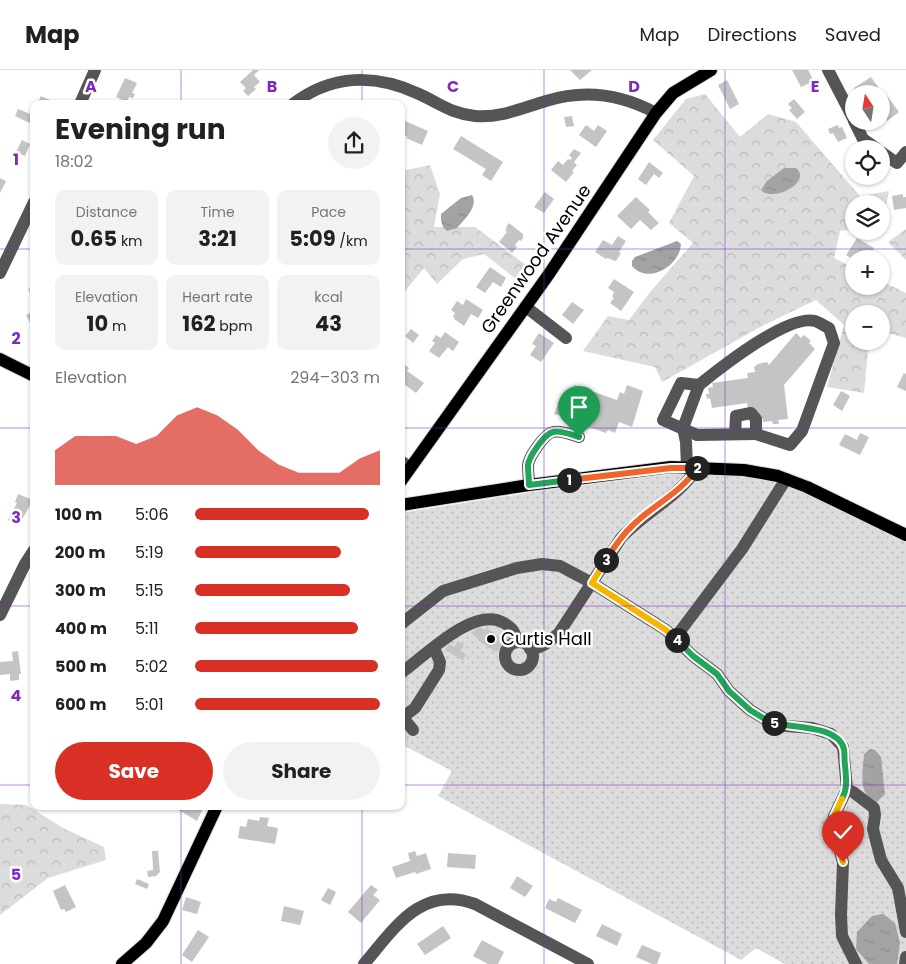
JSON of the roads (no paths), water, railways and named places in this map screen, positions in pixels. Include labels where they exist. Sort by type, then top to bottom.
[{"type":"main road","name":"Greenwood Avenue","points":[[406,465],[526,307],[656,112],[673,93],[712,70]]},
{"type":"main road","points":[[0,359],[30,374]]},
{"type":"main road","points":[[405,504],[529,485],[671,468],[744,470],[786,479],[808,487],[906,535]]},
{"type":"main road","points":[[122,964],[146,943],[163,921],[215,810]]},
{"type":"street","points":[[82,100],[95,70]]},
{"type":"street","points":[[828,70],[845,103]]},
{"type":"street","points":[[298,100],[321,87],[342,82],[371,80],[399,86],[420,94],[446,109],[474,116],[497,116],[547,100],[587,94],[622,98],[656,112]]},
{"type":"street","points":[[890,158],[897,163],[906,152]]},
{"type":"street","points":[[0,273],[30,210]]},
{"type":"street","points":[[526,307],[566,338]]},
{"type":"street","points":[[530,649],[538,648],[559,633],[621,538],[633,524],[690,480],[692,468],[683,428],[699,385],[720,368],[776,331],[796,323],[814,320],[828,328],[834,343],[802,431],[790,446],[756,434],[697,435],[683,428],[663,420],[681,383],[699,385]]},
{"type":"street","points":[[735,434],[736,416],[750,413],[756,419],[756,434]]},
{"type":"street","points":[[529,485],[528,465],[532,455],[547,435],[553,432],[565,432],[579,437]]},
{"type":"street","points":[[675,638],[742,550],[786,479]]},
{"type":"street","points":[[0,615],[30,556]]},
{"type":"street","points":[[405,621],[443,591],[517,568],[542,564],[560,566],[592,583],[666,630],[693,656],[717,674],[729,691],[762,718],[786,726],[812,728],[831,734],[843,747],[846,789],[834,816],[835,834],[843,862],[842,936],[856,964]]},
{"type":"street","points":[[405,671],[456,631],[484,619],[498,620],[510,626],[516,633],[518,642]]},
{"type":"street","points":[[518,642],[525,644],[530,649],[533,657],[529,665],[521,670],[512,669],[506,663],[505,654],[509,646],[518,642]]},
{"type":"street","points":[[405,714],[415,708],[439,670],[440,662],[434,648]]},
{"type":"street","points":[[405,720],[413,730]]},
{"type":"street","points":[[846,789],[874,808],[873,829],[881,860],[898,888],[906,932]]},
{"type":"street","points":[[364,964],[409,913],[427,903],[450,899],[475,904],[588,964]]},
{"type":"street","points":[[905,964],[906,957]]},
{"type":"water","points":[[784,168],[796,168],[800,173],[795,185],[774,194],[761,190],[767,181]]},
{"type":"water","points":[[472,195],[474,204],[470,213],[457,228],[447,231],[442,223],[441,214],[461,198]]},
{"type":"water","points":[[677,241],[681,244],[679,252],[669,266],[662,270],[646,274],[632,266],[632,261],[635,257]]},
{"type":"water","points":[[870,749],[875,750],[881,757],[885,794],[876,803],[866,794],[862,782],[864,754]]},
{"type":"water","points":[[883,914],[895,923],[900,943],[897,964],[869,964],[856,949],[857,932],[872,916]]},
{"type":"place","name":"Curtis Hall","points":[[491,639]]}]
